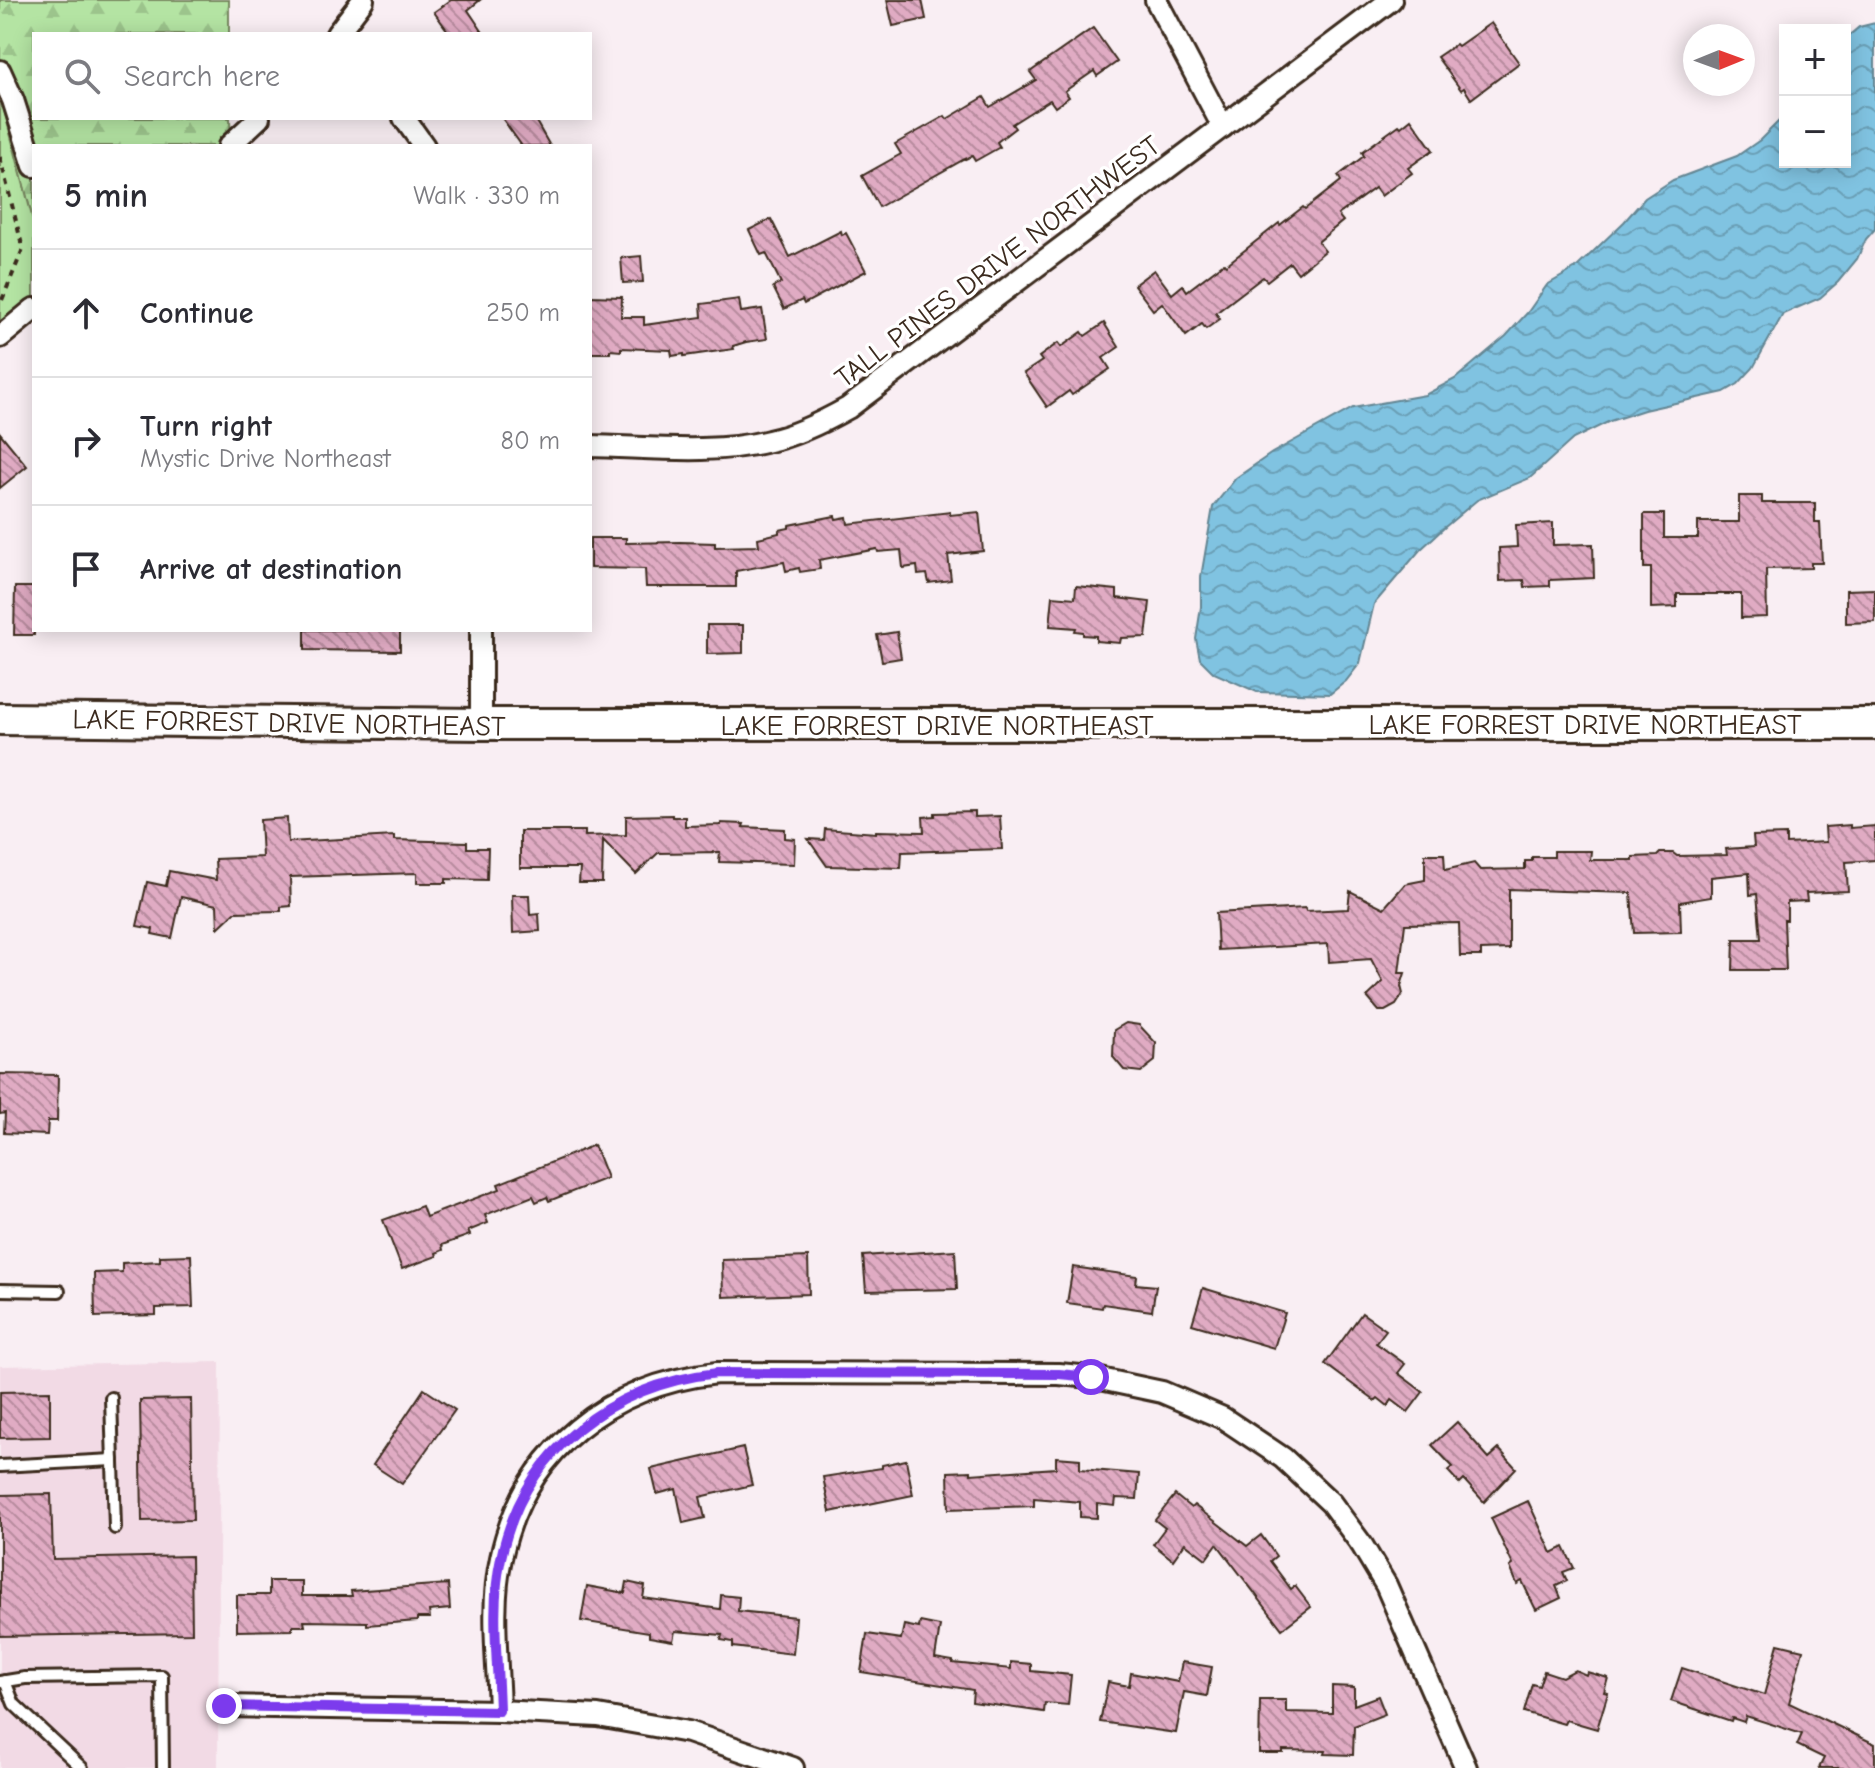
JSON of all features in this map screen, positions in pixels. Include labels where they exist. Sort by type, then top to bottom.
[{"type":"street","points":[[339,32],[363,0]]},
{"type":"street","points":[[1156,0],[1223,127]]},
{"type":"street","name":"TALL PINES DRIVE NORTHWEST","points":[[592,446],[724,447],[768,441],[816,426],[848,408],[1391,0]]},
{"type":"street","points":[[0,71],[32,160]]},
{"type":"street","points":[[231,144],[257,120]]},
{"type":"street","points":[[405,120],[423,144]]},
{"type":"street","points":[[0,337],[32,311]]},
{"type":"street","points":[[481,632],[481,724]]},
{"type":"street","name":"LAKE FORREST DRIVE NORTHEAST","points":[[0,719],[481,724],[1875,724]]},
{"type":"street","points":[[499,1711],[496,1591],[500,1559],[510,1524],[528,1488],[551,1455],[580,1426],[613,1403],[662,1382],[717,1373],[1059,1374],[1131,1384],[1162,1392],[1223,1418],[1283,1458],[1321,1494],[1362,1545],[1386,1585],[1466,1768]]},
{"type":"street","points":[[224,1706],[598,1716],[688,1732],[793,1768]]},
{"type":"lane","points":[[0,1290],[59,1291]]},
{"type":"lane","points":[[111,1398],[115,1528]]},
{"type":"lane","points":[[0,1466],[113,1460]]},
{"type":"lane","points":[[82,1768],[14,1704],[3,1681],[162,1676],[163,1768]]},
{"type":"path","points":[[0,157],[23,249],[0,305]]},
{"type":"shaded area","points":[[220,1362],[218,1768],[0,1768],[0,1366]]},
{"type":"green space","points":[[0,0],[229,0],[229,32],[32,32],[32,120],[230,120],[231,144],[32,144],[32,216],[0,95]]},
{"type":"green space","points":[[0,95],[32,216],[32,299],[0,325]]},
{"type":"water","points":[[1875,23],[1875,229],[1866,239],[1857,259],[1838,282],[1820,298],[1783,314],[1753,368],[1738,384],[1724,392],[1610,421],[1573,439],[1530,478],[1477,500],[1420,550],[1374,604],[1360,663],[1346,681],[1330,694],[1257,692],[1214,673],[1200,659],[1196,639],[1201,607],[1201,577],[1213,507],[1236,478],[1272,453],[1353,408],[1425,395],[1455,379],[1506,336],[1547,285],[1576,268],[1645,198],[1673,180],[1737,156],[1760,140],[1779,121],[1779,168],[1851,168],[1851,34],[1859,27]]},
{"type":"building","points":[[451,0],[480,0],[468,10],[483,32],[449,32],[434,12]]},
{"type":"building","points":[[887,0],[922,0],[926,19],[893,26]]},
{"type":"building","points":[[1491,23],[1519,63],[1471,99],[1437,57]]},
{"type":"building","points":[[1093,28],[1117,62],[1097,76],[1094,71],[1065,91],[1069,97],[1055,107],[1050,100],[1012,124],[1015,128],[997,142],[1000,147],[975,161],[972,156],[963,160],[879,207],[862,176],[901,154],[895,144],[984,97],[990,107],[1036,80],[1030,72]]},
{"type":"building","points":[[1411,119],[1433,150],[1408,168],[1412,173],[1381,196],[1375,188],[1338,215],[1343,221],[1318,242],[1325,251],[1298,273],[1290,263],[1267,281],[1263,277],[1216,313],[1220,319],[1206,329],[1202,324],[1186,336],[1162,303],[1153,310],[1134,285],[1154,270],[1172,294],[1183,285],[1187,291],[1279,223],[1303,207],[1305,209],[1341,181],[1338,176],[1364,156],[1362,152]]},
{"type":"building","points":[[503,120],[535,120],[549,144],[521,144]]},
{"type":"building","points":[[771,219],[790,257],[841,231],[842,235],[846,233],[866,271],[804,304],[802,300],[784,309],[773,287],[781,283],[766,253],[761,255],[749,230]]},
{"type":"building","points":[[641,256],[643,282],[623,283],[621,258]]},
{"type":"building","points":[[592,296],[622,297],[621,317],[644,317],[644,325],[702,317],[701,304],[739,299],[741,312],[762,309],[767,339],[746,342],[733,346],[734,349],[684,356],[672,356],[671,350],[621,348],[621,351],[610,350],[610,353],[592,353]]},
{"type":"building","points":[[1104,323],[1119,347],[1103,358],[1110,369],[1072,395],[1069,391],[1047,407],[1024,373],[1042,361],[1039,357],[1058,343],[1061,347],[1082,332],[1085,336]]},
{"type":"building","points":[[0,433],[27,466],[0,488]]},
{"type":"building","points":[[1739,496],[1762,496],[1762,503],[1815,503],[1815,522],[1820,522],[1822,563],[1811,563],[1811,568],[1766,569],[1767,617],[1741,618],[1741,594],[1677,594],[1677,607],[1651,608],[1651,568],[1644,568],[1644,514],[1664,514],[1664,538],[1698,538],[1698,522],[1739,522]]},
{"type":"building","points":[[950,512],[950,515],[979,512],[983,551],[948,555],[951,580],[929,583],[927,574],[918,575],[917,566],[903,568],[901,550],[878,552],[877,549],[819,560],[820,569],[800,572],[799,568],[786,571],[784,562],[736,571],[736,587],[646,587],[645,569],[592,568],[592,538],[626,538],[626,543],[759,546],[758,538],[779,533],[789,525],[835,516],[836,519],[847,517],[848,524]]},
{"type":"building","points":[[1553,523],[1553,545],[1593,544],[1594,578],[1550,580],[1550,586],[1525,587],[1524,580],[1500,581],[1499,548],[1517,547],[1516,525]]},
{"type":"building","points":[[1076,586],[1117,590],[1117,598],[1150,602],[1146,637],[1121,638],[1120,643],[1096,641],[1096,636],[1083,635],[1083,632],[1075,631],[1076,628],[1050,626],[1053,596],[1075,598]]},
{"type":"building","points":[[15,587],[32,587],[34,635],[14,635]]},
{"type":"building","points":[[1875,589],[1875,622],[1846,623],[1846,590]]},
{"type":"building","points":[[707,625],[743,625],[743,653],[707,654]]},
{"type":"building","points":[[305,632],[400,632],[400,651],[305,650]]},
{"type":"building","points":[[897,632],[901,658],[882,661],[877,635]]},
{"type":"building","points":[[975,812],[975,817],[1000,816],[1002,849],[902,852],[901,868],[827,866],[808,839],[824,840],[825,829],[876,833],[924,832],[923,817],[935,816],[935,813]]},
{"type":"building","points":[[626,816],[685,817],[685,826],[721,823],[785,829],[785,838],[795,839],[794,864],[719,862],[720,852],[658,853],[636,874],[603,840],[602,883],[579,883],[580,868],[520,868],[520,831],[585,831],[585,836],[626,835]]},
{"type":"building","points":[[287,818],[288,842],[394,836],[394,840],[467,842],[467,848],[488,848],[487,880],[446,879],[446,883],[417,883],[417,873],[290,877],[291,906],[281,907],[281,911],[235,912],[218,928],[217,905],[181,897],[172,938],[152,934],[153,929],[137,926],[147,882],[166,886],[169,871],[216,880],[215,859],[262,857],[260,820]]},
{"type":"building","points":[[1850,825],[1850,828],[1875,826],[1875,860],[1846,862],[1848,891],[1806,893],[1807,901],[1787,902],[1787,920],[1784,920],[1786,970],[1733,970],[1734,939],[1761,939],[1757,894],[1750,895],[1749,873],[1711,877],[1711,897],[1680,902],[1681,932],[1634,933],[1631,893],[1509,889],[1509,949],[1481,950],[1481,956],[1460,956],[1459,923],[1405,924],[1399,973],[1405,973],[1401,986],[1403,994],[1396,1005],[1385,1011],[1379,1011],[1367,997],[1383,982],[1371,959],[1329,962],[1328,944],[1218,950],[1216,913],[1348,909],[1350,891],[1384,908],[1405,884],[1425,880],[1425,854],[1444,854],[1445,870],[1474,863],[1480,870],[1525,869],[1525,861],[1532,861],[1532,857],[1554,857],[1554,851],[1591,851],[1590,860],[1633,860],[1633,857],[1657,856],[1660,853],[1677,856],[1727,855],[1726,849],[1754,847],[1753,836],[1786,835],[1786,844],[1826,842],[1825,827]]},
{"type":"building","points":[[512,895],[529,895],[530,915],[539,914],[540,931],[513,933]]},
{"type":"building","points":[[1126,1023],[1139,1025],[1156,1043],[1155,1061],[1141,1072],[1124,1070],[1113,1057],[1114,1030]]},
{"type":"building","points":[[0,1074],[58,1075],[57,1121],[48,1121],[47,1135],[4,1133],[5,1113],[0,1114]]},
{"type":"building","points":[[594,1145],[607,1178],[549,1201],[547,1197],[536,1202],[533,1196],[485,1215],[488,1223],[468,1231],[470,1235],[442,1245],[443,1250],[436,1253],[437,1256],[402,1269],[383,1220],[422,1206],[426,1217],[500,1189],[498,1184]]},
{"type":"building","points":[[955,1250],[957,1289],[866,1291],[863,1256]]},
{"type":"building","points":[[191,1255],[193,1307],[156,1308],[156,1315],[95,1317],[94,1273],[122,1272],[122,1263],[160,1261],[160,1256]]},
{"type":"building","points":[[808,1257],[809,1294],[723,1297],[722,1260]]},
{"type":"building","points":[[1073,1267],[1137,1276],[1136,1284],[1156,1286],[1152,1311],[1067,1303]]},
{"type":"building","points":[[1203,1288],[1285,1313],[1274,1348],[1192,1324]]},
{"type":"building","points":[[1362,1313],[1386,1330],[1376,1343],[1405,1364],[1398,1373],[1423,1392],[1408,1412],[1392,1400],[1388,1406],[1378,1398],[1375,1401],[1325,1364]]},
{"type":"building","points":[[424,1389],[455,1410],[402,1484],[373,1465]]},
{"type":"building","points":[[50,1391],[50,1437],[0,1438],[0,1392]]},
{"type":"building","points":[[191,1399],[193,1520],[142,1521],[140,1400]]},
{"type":"building","points":[[1457,1422],[1489,1458],[1499,1449],[1516,1468],[1484,1502],[1464,1480],[1460,1484],[1448,1471],[1453,1467],[1432,1445]]},
{"type":"building","points":[[743,1448],[752,1485],[700,1497],[705,1518],[683,1523],[676,1489],[657,1494],[651,1469]]},
{"type":"building","points":[[1056,1457],[1080,1459],[1080,1469],[1139,1474],[1137,1499],[1116,1498],[1115,1506],[1097,1504],[1097,1518],[1080,1517],[1080,1502],[1034,1498],[1034,1506],[949,1509],[948,1472],[971,1471],[971,1474],[1056,1468]]},
{"type":"building","points":[[906,1460],[913,1495],[830,1512],[823,1477],[882,1468],[882,1465]]},
{"type":"building","points":[[51,1494],[53,1559],[191,1556],[192,1633],[0,1636],[0,1495]]},
{"type":"building","points":[[1175,1495],[1191,1508],[1194,1505],[1247,1546],[1261,1535],[1276,1556],[1270,1561],[1291,1589],[1295,1586],[1311,1607],[1282,1629],[1217,1544],[1206,1559],[1185,1543],[1173,1560],[1153,1544],[1165,1528],[1155,1520]]},
{"type":"building","points":[[1528,1501],[1552,1553],[1564,1547],[1574,1568],[1563,1572],[1567,1581],[1556,1586],[1561,1598],[1536,1610],[1522,1581],[1517,1584],[1510,1567],[1513,1565],[1491,1518]]},
{"type":"building","points":[[269,1581],[302,1581],[302,1596],[352,1596],[351,1591],[448,1584],[450,1609],[429,1611],[430,1618],[417,1618],[417,1621],[367,1625],[367,1622],[304,1621],[305,1626],[292,1626],[292,1630],[237,1631],[237,1595],[269,1595]]},
{"type":"building","points":[[627,1582],[645,1586],[643,1598],[720,1609],[721,1595],[739,1597],[738,1611],[796,1617],[793,1654],[733,1647],[733,1642],[721,1640],[722,1635],[675,1631],[673,1641],[649,1637],[649,1632],[581,1621],[587,1586],[625,1593]]},
{"type":"building","points":[[920,1622],[940,1626],[935,1658],[1011,1669],[1011,1662],[1031,1664],[1031,1671],[1071,1675],[1068,1705],[1045,1703],[1044,1712],[972,1702],[973,1690],[861,1672],[867,1634],[901,1639],[904,1625],[919,1628]]},
{"type":"building","points":[[1778,1644],[1803,1650],[1789,1703],[1875,1744],[1875,1768],[1819,1768],[1824,1758],[1797,1745],[1802,1734],[1746,1716],[1744,1722],[1732,1718],[1731,1721],[1671,1701],[1682,1668],[1764,1695]]},
{"type":"building","points":[[1182,1662],[1212,1667],[1207,1696],[1184,1692],[1176,1733],[1100,1722],[1108,1682],[1129,1686],[1131,1673],[1178,1682]]},
{"type":"building","points":[[1575,1670],[1608,1678],[1604,1692],[1608,1693],[1597,1729],[1566,1720],[1564,1724],[1524,1712],[1532,1684],[1539,1686],[1544,1671],[1562,1677]]},
{"type":"building","points":[[1332,1686],[1354,1687],[1354,1705],[1378,1696],[1385,1714],[1354,1726],[1353,1755],[1283,1750],[1283,1753],[1259,1753],[1260,1700],[1286,1700],[1286,1712],[1332,1713]]},
{"type":"route","points":[[224,1706],[499,1711],[496,1591],[500,1559],[510,1524],[528,1488],[551,1455],[580,1426],[613,1403],[662,1382],[717,1373],[1059,1374],[1091,1377]]}]
